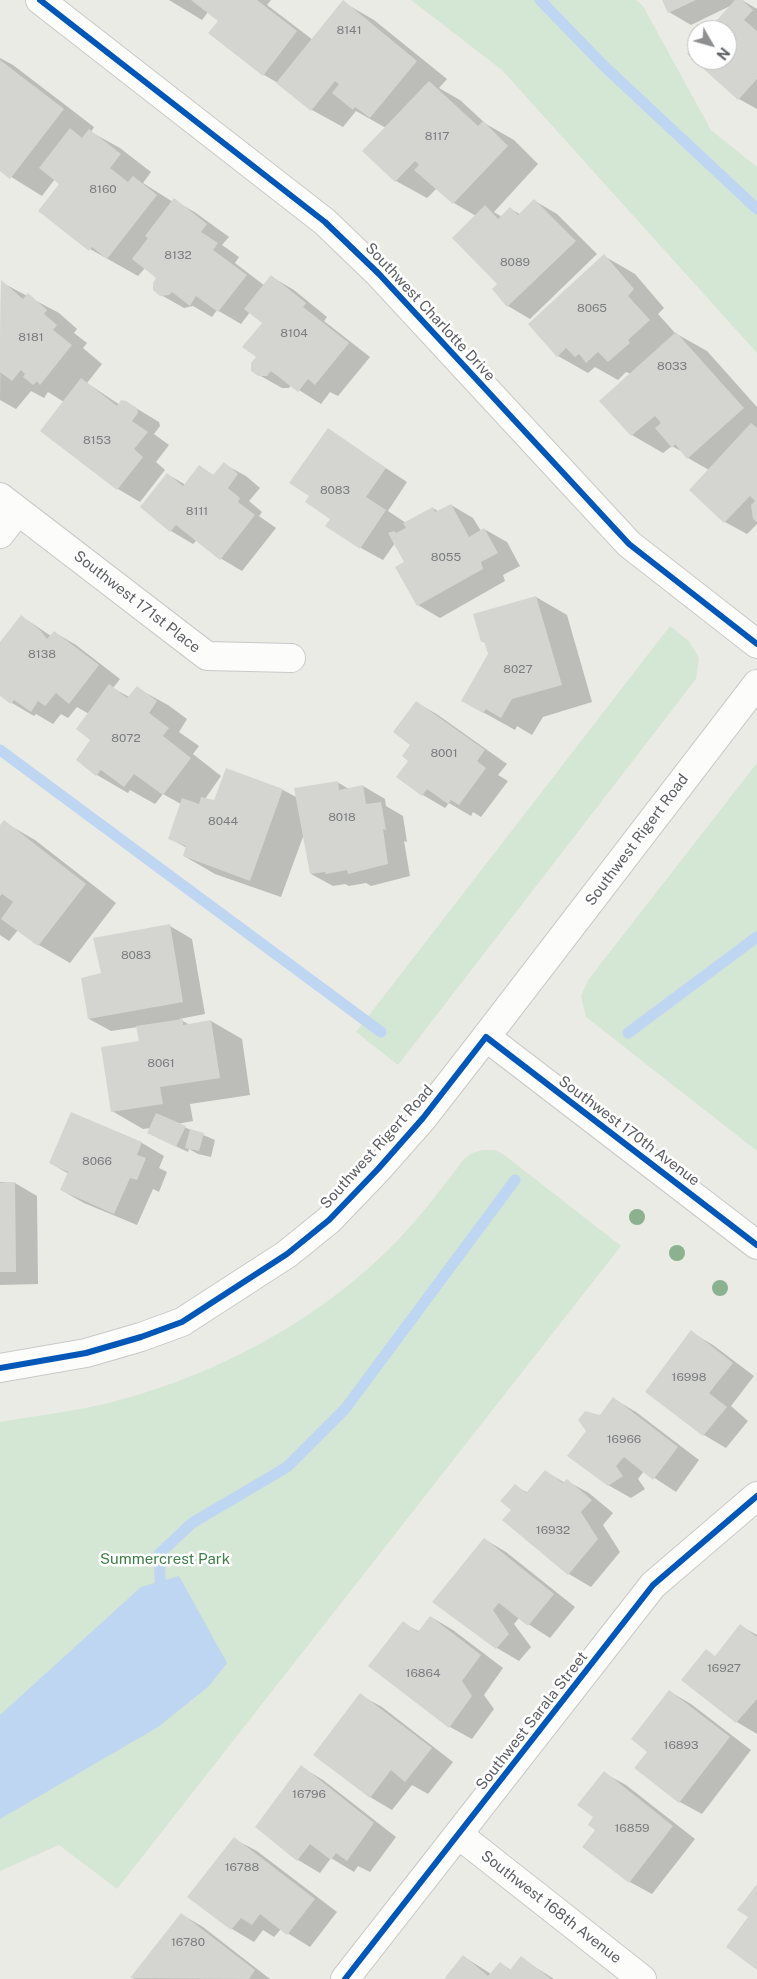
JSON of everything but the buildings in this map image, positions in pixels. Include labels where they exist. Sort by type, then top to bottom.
[{"type":"street","name":"Southwest Charlotte Drive","points":[[40,0],[325,222],[379,274],[629,544],[757,644]]},
{"type":"street","points":[[0,534],[9,504]]},
{"type":"street","name":"Southwest 171st Place","points":[[9,504],[207,656],[291,658]]},
{"type":"street","name":"Southwest Rigert Road","points":[[0,1368],[86,1353],[141,1337],[182,1322],[287,1254],[328,1220],[378,1169],[423,1118],[757,684]]},
{"type":"street","name":"Southwest 170th Avenue","points":[[486,1037],[757,1245]]},
{"type":"street","name":"Southwest Sarala Street","points":[[345,1979],[653,1585],[757,1496]]},
{"type":"street","name":"Southwest 168th Avenue","points":[[459,1835],[642,1979]]},
{"type":"green space","points":[[411,0],[636,0],[643,6],[711,130],[757,167],[757,353],[502,70]]},
{"type":"green space","points":[[670,626],[689,641],[699,658],[696,679],[398,1065],[356,1032]]},
{"type":"green space","points":[[757,763],[757,1151],[586,1017],[581,996],[588,980]]},
{"type":"green space","name":"Summercrest Park","points":[[494,1150],[503,1154],[621,1246],[117,1889],[59,1845],[0,1871],[0,1422],[88,1408],[155,1389],[194,1375],[268,1339],[304,1318],[369,1267],[408,1230],[464,1159],[472,1153]]},
{"type":"water","points":[[179,1576],[227,1663],[209,1686],[158,1727],[0,1819],[0,1715],[141,1587]]},
{"type":"waterway","points":[[540,0],[604,66],[757,209]]},
{"type":"waterway","points":[[0,750],[381,1032]]},
{"type":"waterway","points":[[628,1033],[757,937]]},
{"type":"waterway","points":[[161,1598],[159,1554],[192,1523],[287,1467],[345,1409],[515,1180]]},
{"type":"cycle path","points":[[40,0],[325,222],[379,274],[629,544],[757,644]]},
{"type":"cycle path","points":[[0,1368],[86,1353],[141,1337],[182,1322],[287,1254],[329,1220],[378,1169],[423,1118],[486,1037],[757,1245]]},
{"type":"cycle path","points":[[345,1979],[653,1585],[757,1496]]}]
